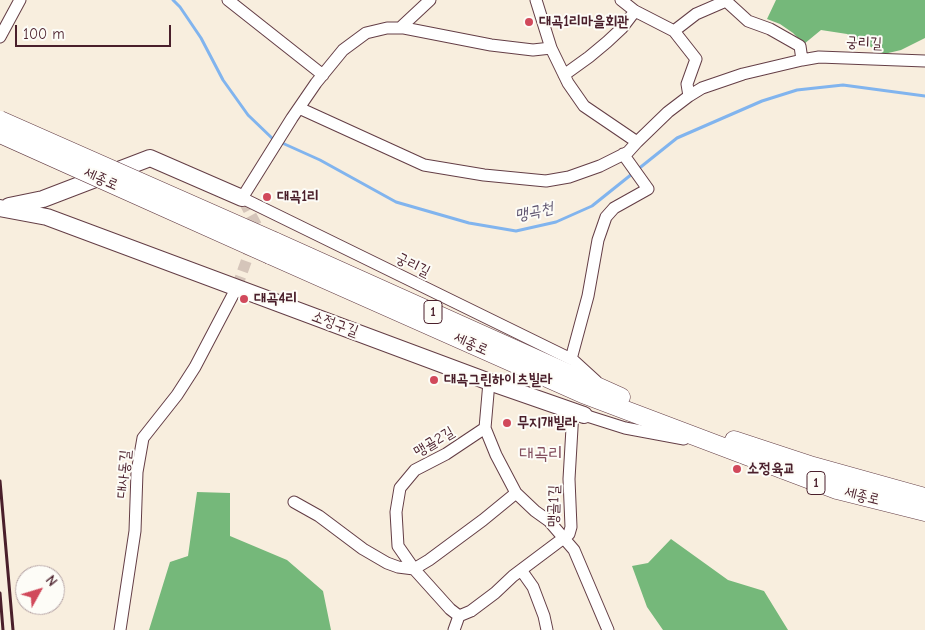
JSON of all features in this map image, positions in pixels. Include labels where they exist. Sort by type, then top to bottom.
[{"type":"main road","name":"세종로","points":[[0,120],[583,394],[711,444],[837,490],[925,512]]},
{"type":"main road","name":"세종로","points":[[0,134],[607,390],[747,445],[813,466],[925,497]]},
{"type":"street","points":[[0,38],[20,0]]},
{"type":"street","points":[[228,0],[323,74]]},
{"type":"street","points":[[400,28],[430,0]]},
{"type":"street","points":[[536,0],[551,48],[564,75],[584,106],[637,142]]},
{"type":"street","points":[[621,0],[635,11],[674,31],[696,58],[687,84],[689,96]]},
{"type":"street","points":[[674,31],[696,14],[726,2],[748,21],[770,29],[800,46],[802,60]]},
{"type":"street","points":[[564,75],[607,42],[622,28],[635,11]]},
{"type":"street","points":[[0,208],[44,200],[150,158],[242,198],[292,118],[323,74],[343,50],[366,33],[387,28],[400,28],[491,45],[533,50],[551,48]]},
{"type":"street","name":"궁리길","points":[[299,108],[424,165],[484,175],[546,181],[570,177],[600,166],[628,152],[668,112],[689,96],[702,88],[743,74],[819,57],[925,60]]},
{"type":"street","points":[[571,359],[588,296],[598,240],[606,217],[614,208],[648,189],[623,154]]},
{"type":"street","name":"궁리길","points":[[242,198],[571,359],[607,390]]},
{"type":"street","name":"소정구길","points":[[0,208],[48,216],[489,382],[578,413]]},
{"type":"street","name":"대사동길","points":[[120,630],[135,530],[137,472],[143,438],[177,396],[195,367],[237,287]]},
{"type":"street","name":"맹골1길","points":[[489,382],[485,428],[496,455],[516,493],[549,521],[574,550],[608,630]]},
{"type":"street","points":[[578,413],[625,428],[711,444]]},
{"type":"street","name":"맹골1길","points":[[563,538],[569,534],[571,527],[569,479],[578,413]]},
{"type":"street","name":"맹골2길","points":[[459,616],[450,610],[414,569],[398,546],[396,512],[400,488],[415,470],[446,454],[485,428]]},
{"type":"street","points":[[294,502],[320,516],[363,548],[387,563],[398,567],[414,569],[483,520],[516,493]]},
{"type":"street","points":[[454,630],[459,616],[471,611],[495,594],[521,570],[563,538]]},
{"type":"street","points":[[521,570],[533,587],[544,616],[546,630]]},
{"type":"green space","points":[[776,0],[925,0],[925,38],[901,50],[884,54],[847,34],[821,30],[804,44],[780,24],[767,19]]},
{"type":"green space","points":[[197,492],[230,493],[230,536],[287,560],[323,591],[331,630],[149,630],[170,562],[188,556]]},
{"type":"green space","points":[[671,539],[728,580],[764,591],[788,630],[663,630],[647,607],[632,566],[648,563]]},
{"type":"waterway","name":"맹곡천","points":[[173,0],[201,38],[223,80],[248,115],[274,140]]},
{"type":"waterway","name":"맹곡천","points":[[280,142],[320,160],[396,202],[469,223],[516,231],[556,222],[592,206],[677,138],[762,101],[797,90],[843,85],[925,96]]},
{"type":"tunnel","points":[[237,287],[258,228],[242,198]]},
{"type":"railway","points":[[0,481],[13,630]]},
{"type":"railway","points":[[0,593],[3,630]]},
{"type":"place","name":"대곡1리마을회관","points":[[529,22]]},
{"type":"place","name":"대곡1리","points":[[267,197]]},
{"type":"place","name":"대곡4리","points":[[244,299]]},
{"type":"place","name":"대곡그린하이츠빌라","points":[[434,380]]},
{"type":"place","name":"무지개빌라","points":[[507,423]]},
{"type":"place","name":"소정육교","points":[[737,469]]},
{"type":"district","name":"대곡리","points":[[541,454]]}]
